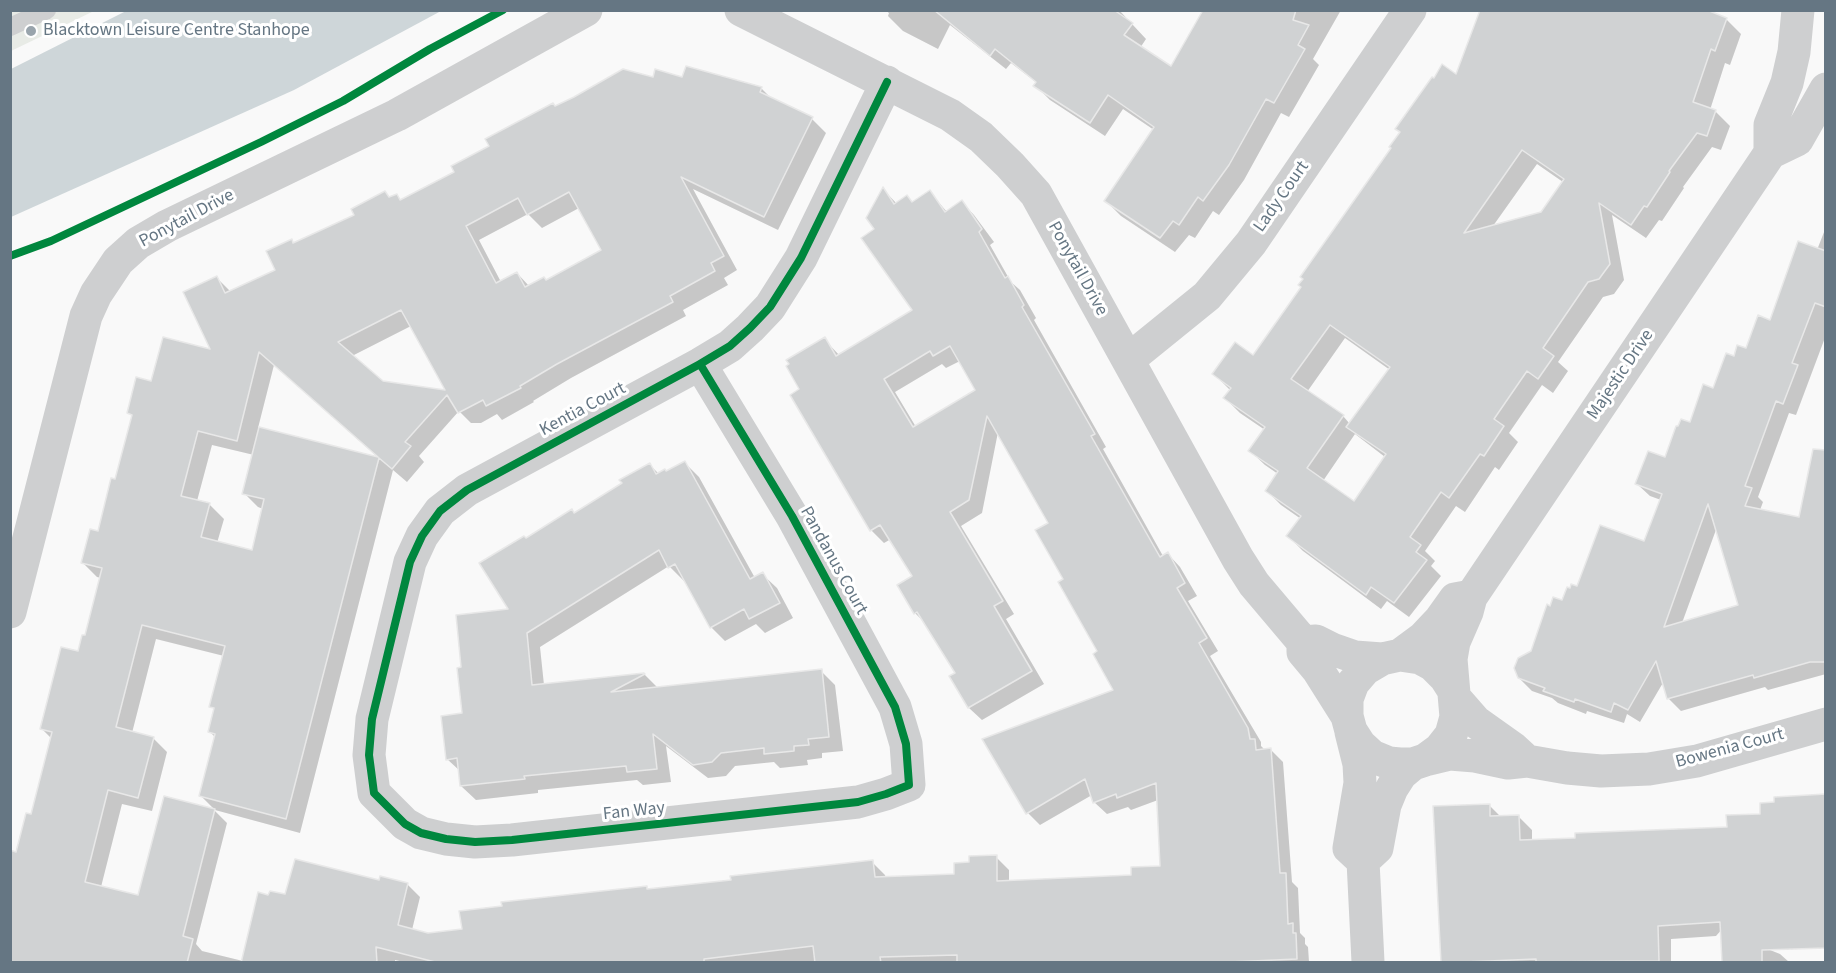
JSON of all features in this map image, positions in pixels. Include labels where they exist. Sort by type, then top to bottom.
[{"type":"street","name":"Ponytail Drive","points":[[10,612],[86,316],[106,276],[118,261],[138,243],[167,226],[397,114],[586,10]]},
{"type":"street","name":"Ponytail Drive","points":[[741,10],[950,114],[981,137],[1036,194],[1238,559],[1254,584],[1303,642],[1303,652],[1318,670],[1349,723]]},
{"type":"street","name":"Lady Court","points":[[1128,360],[1206,296],[1251,243],[1410,10]]},
{"type":"street","points":[[1798,10],[1794,52],[1787,83],[1770,124],[1770,153],[1797,140],[1826,89]]},
{"type":"street","name":"Kentia Court","points":[[374,793],[369,755],[372,718],[410,561],[422,536],[440,511],[467,490],[700,364],[730,346],[750,328],[770,307],[786,283],[887,82]]},
{"type":"street","name":"Majestic Drive","points":[[1454,693],[1451,659],[1454,642],[1471,597],[1770,153]]},
{"type":"street","name":"Pandanus Court","points":[[700,364],[792,516],[895,707],[906,744],[909,785]]},
{"type":"street","name":"Majestic Drive","points":[[1391,657],[1429,632],[1455,599],[1471,597]]},
{"type":"street","points":[[1303,642],[1316,641],[1332,650],[1355,657],[1420,658],[1433,664],[1445,677],[1476,722],[1514,748],[1527,761]]},
{"type":"street","points":[[1368,963],[1363,861],[1349,848],[1360,783],[1359,764],[1349,723],[1347,699],[1353,683],[1365,669],[1391,657]]},
{"type":"street","points":[[1363,861],[1377,848],[1385,805],[1401,774],[1440,749],[1451,735],[1456,717],[1454,693]]},
{"type":"street","points":[[1349,723],[1360,745],[1372,756],[1389,763],[1419,762]]},
{"type":"street","name":"Bowenia Court","points":[[1419,762],[1450,754],[1475,756],[1508,763],[1527,761],[1601,771],[1649,769],[1697,761],[1826,724]]},
{"type":"street","name":"Fan Way","points":[[374,793],[405,824],[421,833],[446,839],[475,842],[512,840],[858,802],[909,785]]},
{"type":"lane","points":[[10,27],[47,10]]},
{"type":"shaded area","points":[[128,10],[441,11],[294,90],[11,217],[11,69]]},
{"type":"shaded area","name":"Blacktown Leisure Centre Stanhope","points":[[11,11],[94,11],[11,51]]},
{"type":"building","points":[[934,10],[1114,10],[1133,23],[1124,35],[1171,66],[1203,10],[1296,10],[1293,20],[1309,25],[1298,45],[1305,49],[1274,103],[1266,99],[1229,165],[1203,201],[1198,197],[1179,225],[1173,221],[1160,238],[1104,201],[1154,127],[1108,95],[1090,123],[1033,86],[1036,82],[995,49],[990,56]]},
{"type":"building","points":[[1480,10],[1707,10],[1727,18],[1715,51],[1711,49],[1693,102],[1716,110],[1707,136],[1697,133],[1669,171],[1647,207],[1644,206],[1631,225],[1599,203],[1610,264],[1599,279],[1588,282],[1543,348],[1554,356],[1538,379],[1527,371],[1494,419],[1504,426],[1484,456],[1480,454],[1449,498],[1441,492],[1410,537],[1421,545],[1416,552],[1427,560],[1394,603],[1371,587],[1366,595],[1286,536],[1301,516],[1265,491],[1278,471],[1248,451],[1265,427],[1223,398],[1231,388],[1212,374],[1235,342],[1253,355],[1301,287],[1298,285],[1303,279],[1300,277],[1391,148],[1389,147],[1400,132],[1395,129],[1432,77],[1434,78],[1442,64],[1456,74]],"holes":[[[1522,150],[1564,179],[1541,212],[1464,233]],[[1330,325],[1390,367],[1346,427],[1386,454],[1354,501],[1307,468],[1344,415],[1291,379]]]},
{"type":"building","points":[[686,66],[762,87],[760,92],[813,117],[764,217],[681,177],[724,256],[711,263],[715,271],[670,296],[673,302],[557,364],[520,386],[521,388],[486,406],[483,400],[458,413],[447,395],[405,442],[411,446],[392,469],[379,458],[286,819],[199,796],[215,734],[208,732],[214,708],[209,707],[225,646],[142,625],[116,727],[154,737],[138,798],[108,790],[85,882],[138,895],[164,796],[215,809],[183,936],[193,939],[187,963],[10,963],[10,850],[16,852],[26,813],[31,814],[52,732],[40,729],[61,647],[78,651],[82,635],[85,635],[102,568],[81,563],[90,529],[98,531],[111,478],[115,479],[132,415],[127,413],[136,377],[151,381],[163,337],[210,349],[183,292],[217,276],[225,293],[275,270],[266,251],[292,239],[293,243],[354,215],[351,209],[385,191],[389,197],[397,194],[400,200],[454,172],[451,166],[489,146],[485,139],[553,103],[555,106],[574,97],[623,69],[653,77],[655,69],[682,77]],"holes":[[[569,192],[601,250],[546,280],[544,277],[525,287],[517,272],[496,283],[466,226],[518,198],[527,215]],[[401,310],[445,390],[383,381],[338,342]],[[259,352],[378,457],[259,427],[242,494],[264,499],[252,550],[201,537],[210,503],[181,496],[198,431],[237,441]]]},
{"type":"building","points":[[883,187],[894,204],[907,195],[912,202],[930,190],[945,212],[962,200],[982,229],[979,232],[1005,278],[1008,276],[1024,305],[1022,307],[1095,434],[1091,436],[1160,557],[1168,552],[1185,583],[1177,588],[1207,638],[1199,643],[1248,728],[1250,739],[1255,739],[1256,750],[1271,748],[1280,873],[1286,873],[1288,924],[1293,923],[1293,933],[1296,933],[1297,959],[1207,963],[957,963],[957,955],[880,957],[881,963],[815,963],[813,946],[704,959],[704,963],[439,963],[376,947],[377,963],[241,963],[258,892],[268,895],[270,891],[285,894],[295,859],[379,880],[380,876],[408,883],[398,925],[428,933],[462,929],[459,911],[502,906],[501,902],[647,886],[647,889],[731,880],[730,876],[873,860],[875,877],[954,874],[954,863],[969,862],[969,856],[997,855],[997,881],[1131,875],[1131,867],[1160,866],[1156,783],[1117,798],[1116,794],[1093,803],[1085,779],[1026,814],[982,739],[1113,690],[1093,654],[1097,651],[1058,582],[1063,579],[1035,530],[1048,523],[987,416],[969,500],[950,512],[1003,601],[994,606],[1032,671],[968,708],[949,676],[955,673],[917,612],[914,614],[897,585],[912,576],[880,525],[870,531],[790,395],[799,389],[786,366],[789,364],[786,360],[825,337],[836,356],[912,310],[861,238],[874,229],[866,218]],"holes":[[[950,346],[975,390],[913,427],[884,379],[930,351],[933,356]]]},
{"type":"building","points":[[1798,241],[1826,251],[1826,307],[1815,303],[1792,363],[1798,365],[1783,404],[1776,401],[1745,486],[1752,488],[1745,506],[1799,517],[1813,449],[1826,450],[1826,662],[1810,662],[1754,678],[1753,675],[1667,699],[1656,661],[1628,710],[1614,703],[1611,712],[1543,691],[1545,688],[1518,678],[1514,668],[1518,658],[1531,651],[1547,604],[1550,606],[1553,597],[1562,600],[1567,587],[1570,588],[1571,584],[1577,586],[1600,525],[1644,541],[1662,494],[1635,484],[1648,451],[1665,457],[1676,426],[1681,419],[1690,422],[1703,384],[1713,388],[1726,353],[1734,356],[1737,345],[1746,348],[1758,315],[1770,320]],"holes":[[[1708,504],[1738,605],[1664,627]]]},
{"type":"building","points":[[685,461],[750,579],[763,572],[780,603],[749,619],[744,609],[710,628],[675,564],[668,568],[659,550],[527,633],[532,685],[645,674],[611,692],[822,669],[829,737],[808,739],[809,745],[794,746],[794,751],[764,754],[764,748],[721,753],[712,762],[693,765],[653,734],[657,769],[627,772],[626,766],[524,776],[525,779],[460,786],[457,758],[446,760],[441,716],[462,713],[457,668],[461,667],[456,615],[508,609],[479,563],[524,536],[526,538],[572,509],[574,513],[622,483],[619,480],[650,463],[656,474]]},
{"type":"building","points":[[1826,794],[1826,948],[1762,950],[1762,963],[1722,963],[1720,922],[1658,926],[1659,961],[1536,962],[1536,959],[1441,963],[1433,806],[1490,804],[1490,816],[1519,815],[1520,840],[1575,838],[1575,833],[1727,827],[1726,815],[1760,814],[1760,803],[1774,802],[1774,797]]},
{"type":"cycle path","points":[[10,256],[51,241],[261,142],[343,101],[430,49],[503,10]]},
{"type":"cycle path","points":[[700,364],[792,516],[895,707],[906,744],[909,785],[858,802],[512,840],[475,842],[446,839],[421,833],[405,824],[374,793],[369,755],[372,719],[410,562],[422,536],[440,511],[467,490],[700,364],[730,346],[750,328],[770,307],[801,258],[887,82]]},
{"type":"place","name":"Blacktown Leisure Centre Stanhope","points":[[31,31]]}]
